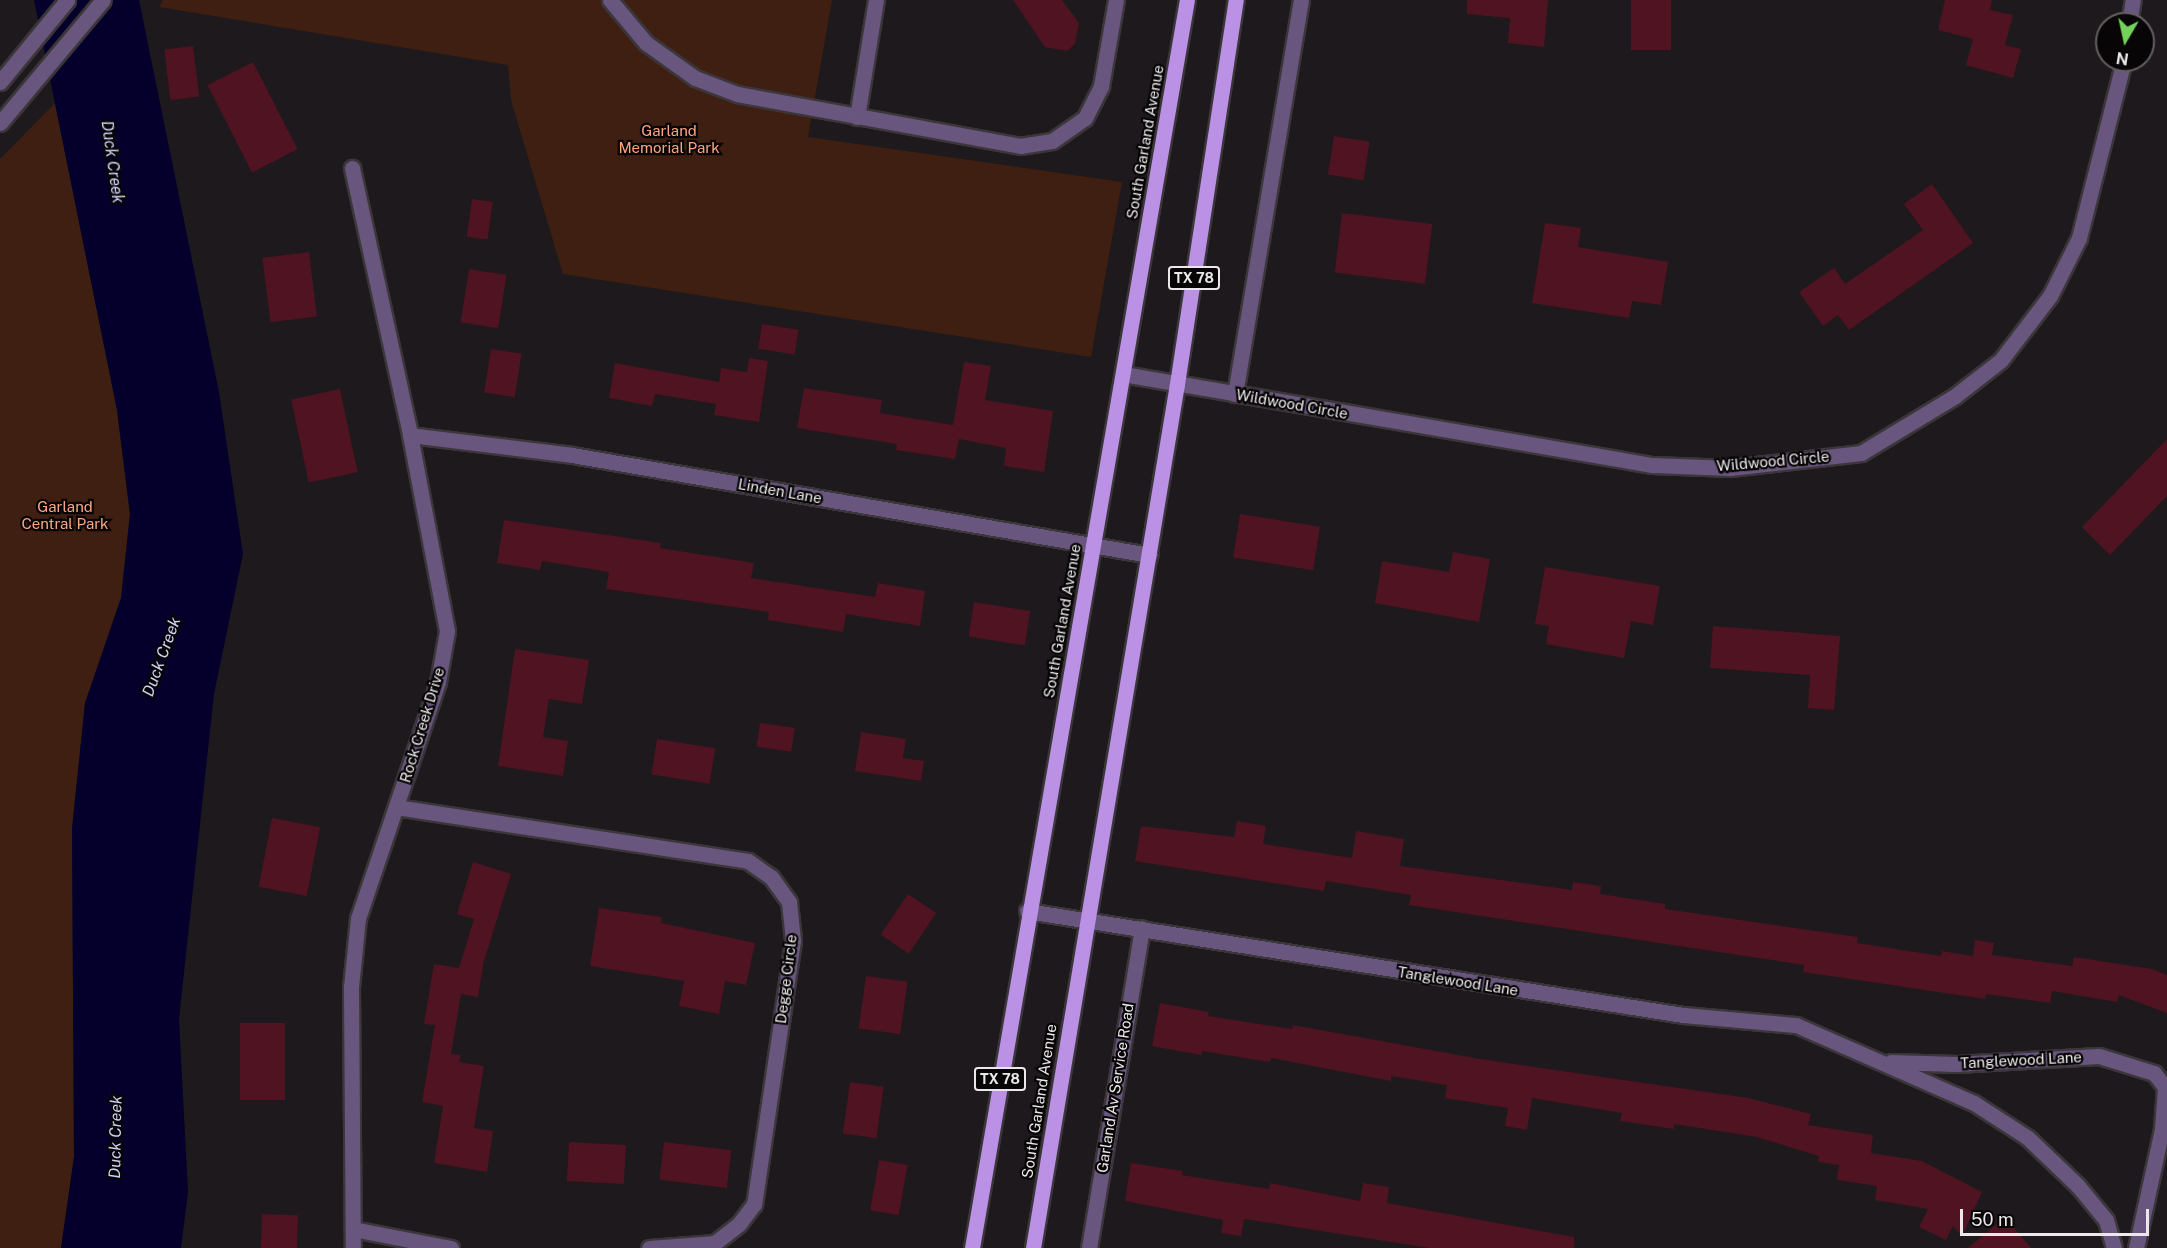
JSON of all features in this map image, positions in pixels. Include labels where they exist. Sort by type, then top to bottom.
[{"type":"main road","name":"South Garland Avenue","points":[[972,1248],[1027,911],[1094,547],[1187,0]]},
{"type":"main road","name":"South Garland Avenue","points":[[1033,1248],[1177,384],[1236,0]]},
{"type":"street","points":[[0,82],[67,0]]},
{"type":"street","points":[[0,123],[103,0]]},
{"type":"street","points":[[610,0],[646,43],[695,78],[737,93],[1020,146],[1052,141],[1085,118],[1101,86],[1116,0]]},
{"type":"street","points":[[857,117],[876,0]]},
{"type":"street","points":[[1235,394],[1302,0]]},
{"type":"street","name":"Wildwood Circle","points":[[1123,374],[1653,465],[1730,468],[1861,453],[1955,396],[2001,360],[2050,296],[2079,238],[2122,72]]},
{"type":"street","name":"Rock Creek Drive","points":[[352,168],[410,435],[447,631],[438,682],[358,918],[353,964],[353,1248]]},
{"type":"street","name":"Linden Lane","points":[[410,435],[572,455],[1149,555]]},
{"type":"street","name":"Degge Circle","points":[[396,807],[748,861],[771,877],[789,902],[793,941],[754,1204],[740,1224],[715,1243],[649,1248]]},
{"type":"street","name":"Tanglewood Lane","points":[[1027,911],[1638,1009],[1796,1025],[1974,1103],[2028,1138],[2078,1186],[2106,1220],[2114,1248]]},
{"type":"street","name":"Garland Av Service Road","points":[[1089,1248],[1142,928]]},
{"type":"street","name":"Tanglewood Lane","points":[[1884,1062],[1956,1064],[2099,1056],[2154,1073],[2165,1088],[2162,1129],[2136,1248]]},
{"type":"street","points":[[353,1229],[451,1248]]},
{"type":"green space","name":"Garland Memorial Park","points":[[163,0],[832,0],[808,137],[1122,182],[1091,357],[563,274],[511,100],[508,65],[159,7]]},
{"type":"green space","name":"Garland Central Park","points":[[55,103],[117,410],[130,514],[121,598],[85,703],[72,829],[74,1157],[61,1248],[0,1248],[0,159]]},
{"type":"water","name":"Duck Creek","points":[[34,0],[139,0],[219,392],[243,554],[214,694],[179,1019],[188,1192],[181,1248],[61,1248],[74,1157],[72,829],[85,703],[121,598],[130,514],[117,410]]},
{"type":"building","points":[[1013,0],[1062,0],[1079,23],[1075,44],[1067,51],[1045,47]]},
{"type":"building","points":[[1467,0],[1548,0],[1544,47],[1508,43],[1510,18],[1467,14]]},
{"type":"building","points":[[1631,0],[1671,0],[1671,50],[1631,50]]},
{"type":"building","points":[[1945,0],[1992,0],[1990,10],[2013,15],[2005,45],[2021,49],[2013,78],[1966,65],[1973,39],[1938,30]]},
{"type":"building","points":[[193,46],[199,97],[170,100],[164,50]]},
{"type":"building","points":[[253,62],[297,149],[252,172],[208,85]]},
{"type":"building","points":[[1334,136],[1370,142],[1363,180],[1328,175]]},
{"type":"building","points":[[1932,184],[1973,243],[1849,330],[1838,315],[1823,326],[1799,292],[1834,268],[1845,284],[1923,230],[1904,204]]},
{"type":"building","points":[[472,199],[493,202],[488,240],[467,237]]},
{"type":"building","points":[[1342,213],[1432,224],[1425,284],[1335,273]]},
{"type":"building","points":[[1545,223],[1581,228],[1578,247],[1668,262],[1661,305],[1632,301],[1629,318],[1532,303]]},
{"type":"building","points":[[309,252],[317,317],[270,322],[262,258]]},
{"type":"building","points":[[469,269],[507,275],[498,328],[461,322]]},
{"type":"building","points":[[762,324],[799,330],[795,354],[758,349]]},
{"type":"building","points":[[491,349],[522,354],[515,397],[484,392]]},
{"type":"building","points":[[749,358],[768,361],[759,422],[714,415],[716,404],[655,394],[652,406],[609,398],[615,363],[719,382],[721,368],[747,372]]},
{"type":"building","points":[[964,362],[991,366],[985,400],[1053,411],[1044,472],[1004,466],[1006,448],[959,439],[955,459],[896,450],[897,444],[797,428],[804,388],[882,400],[880,413],[953,425]]},
{"type":"building","points":[[340,389],[358,472],[309,483],[291,399]]},
{"type":"building","points":[[2167,439],[2167,496],[2110,555],[2082,527]]},
{"type":"building","points":[[1240,514],[1320,527],[1313,570],[1233,557]]},
{"type":"building","points":[[504,520],[661,543],[660,548],[754,563],[751,578],[875,597],[878,583],[925,591],[920,626],[846,614],[843,632],[768,620],[769,612],[606,589],[609,572],[542,561],[540,570],[497,563]]},
{"type":"building","points":[[1453,552],[1490,559],[1479,622],[1375,603],[1382,561],[1449,572]]},
{"type":"building","points":[[1545,567],[1660,586],[1653,625],[1631,621],[1624,658],[1546,644],[1549,626],[1535,624]]},
{"type":"building","points":[[974,602],[1030,611],[1025,645],[969,637]]},
{"type":"building","points":[[1713,626],[1840,636],[1834,710],[1808,708],[1810,675],[1710,668]]},
{"type":"building","points":[[515,649],[589,660],[582,704],[549,699],[543,737],[568,741],[563,776],[498,766]]},
{"type":"building","points":[[760,723],[795,728],[791,752],[757,747]]},
{"type":"building","points":[[861,732],[906,739],[903,758],[924,761],[921,781],[855,771]]},
{"type":"building","points":[[657,739],[715,748],[710,784],[651,775]]},
{"type":"building","points":[[272,818],[320,827],[307,896],[259,887]]},
{"type":"building","points":[[1237,821],[1266,826],[1263,844],[1352,858],[1356,831],[1404,839],[1400,866],[1572,890],[1573,882],[1601,886],[1600,894],[1665,904],[1665,909],[1858,937],[1857,943],[1941,956],[1942,951],[1973,956],[1975,940],[1994,943],[1992,955],[2072,966],[2074,957],[2152,969],[2167,975],[2167,1013],[2119,995],[2117,1002],[2052,991],[2050,1003],[1986,994],[1985,999],[1803,972],[1804,965],[1409,905],[1411,895],[1326,881],[1324,891],[1135,861],[1141,826],[1234,837]]},
{"type":"building","points":[[473,862],[511,874],[484,961],[478,997],[461,994],[451,1054],[461,1055],[459,1062],[484,1066],[474,1128],[493,1131],[487,1172],[434,1163],[443,1106],[422,1102],[435,1025],[424,1024],[434,964],[459,968],[474,919],[457,914]]},
{"type":"building","points":[[908,894],[936,913],[909,954],[881,935]]},
{"type":"building","points":[[599,908],[662,917],[661,923],[755,943],[746,985],[725,981],[719,1014],[679,1006],[684,981],[590,966]]},
{"type":"building","points":[[866,976],[908,982],[900,1034],[859,1028]]},
{"type":"building","points":[[1160,1003],[1209,1012],[1208,1016],[1292,1029],[1293,1025],[1480,1059],[1748,1098],[1811,1114],[1808,1125],[1873,1135],[1871,1153],[1922,1161],[1982,1192],[1962,1236],[1953,1226],[1946,1240],[1919,1227],[1928,1209],[1875,1200],[1877,1186],[1837,1180],[1839,1165],[1818,1162],[1819,1156],[1757,1137],[1674,1124],[1674,1129],[1620,1121],[1622,1113],[1532,1098],[1527,1130],[1505,1126],[1508,1108],[1445,1098],[1447,1085],[1391,1076],[1391,1081],[1271,1058],[1270,1062],[1202,1051],[1201,1055],[1152,1046]]},
{"type":"building","points":[[240,1023],[285,1023],[285,1100],[240,1100]]},
{"type":"building","points":[[850,1082],[884,1087],[876,1138],[843,1133]]},
{"type":"building","points":[[569,1142],[626,1145],[624,1184],[567,1181]]},
{"type":"building","points":[[664,1142],[731,1150],[727,1188],[659,1180]]},
{"type":"building","points":[[879,1160],[908,1165],[899,1215],[870,1210]]},
{"type":"building","points":[[1131,1163],[1183,1171],[1182,1175],[1269,1189],[1270,1183],[1360,1201],[1363,1183],[1389,1187],[1387,1203],[1574,1237],[1574,1248],[1430,1248],[1244,1219],[1241,1236],[1221,1233],[1223,1220],[1125,1201]]},
{"type":"building","points":[[262,1214],[298,1215],[297,1248],[261,1248]]},
{"type":"building","points":[[2005,1217],[2031,1248],[1968,1248]]}]
